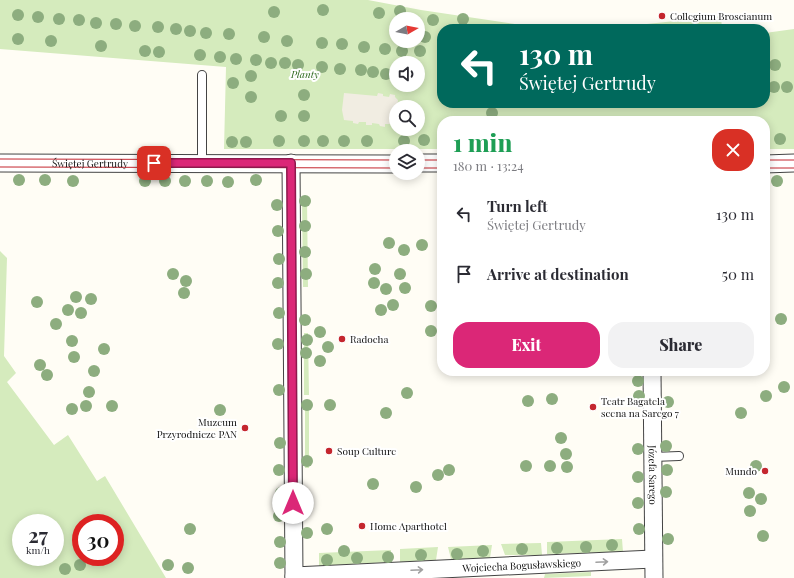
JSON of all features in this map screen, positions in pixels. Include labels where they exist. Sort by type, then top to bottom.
[{"type":"street","name":"Świętej Gertrudy","points":[[0,162],[389,164]]},
{"type":"street","points":[[291,163],[294,577]]},
{"type":"street","points":[[770,164],[794,163]]},
{"type":"street","points":[[425,164],[437,164]]},
{"type":"street","name":"Józefa Sarego","points":[[652,376],[654,578]]},
{"type":"street","name":"Wojciecha Bogusławskiego","points":[[294,577],[653,559]]},
{"type":"lane","points":[[202,75],[202,163]]},
{"type":"lane","points":[[653,457],[678,456]]},
{"type":"green space","name":"Planty","points":[[0,0],[368,0],[421,10],[515,24],[437,24],[437,108],[770,108],[770,32],[794,29],[794,149],[770,149],[770,116],[437,116],[437,149],[425,149],[425,144],[389,144],[389,149],[224,149],[226,67],[0,49]]},
{"type":"green space","points":[[721,16],[722,24],[647,24]]},
{"type":"green space","points":[[302,198],[307,198],[308,287],[303,287]]},
{"type":"green space","points":[[0,251],[7,258],[4,356],[16,373],[7,382],[54,445],[68,435],[97,481],[105,476],[166,578],[0,578]]},
{"type":"green space","points":[[304,333],[308,333],[309,395],[304,395]]},
{"type":"green space","points":[[305,400],[309,400],[309,468],[305,468]]},
{"type":"green space","points":[[622,539],[623,552],[547,554],[547,542]]},
{"type":"green space","points":[[541,543],[542,555],[505,555],[501,544]]},
{"type":"green space","points":[[492,545],[490,558],[451,559],[448,547]]},
{"type":"green space","points":[[438,547],[436,560],[400,562],[400,549]]},
{"type":"green space","points":[[391,550],[391,562],[319,566],[319,553]]},
{"type":"green space","points":[[591,572],[591,576],[544,578],[545,574]]},
{"type":"shaded area","points":[[344,93],[377,96],[378,93],[389,97],[390,94],[395,95],[398,100],[389,100],[389,124],[385,124],[385,127],[380,126],[379,124],[372,123],[372,125],[366,125],[366,122],[359,122],[358,124],[353,123],[353,121],[344,120],[342,110]]},
{"type":"tram line","points":[[0,159],[389,160]]},
{"type":"tram line","points":[[425,160],[437,160]]},
{"type":"tram line","points":[[770,160],[794,160]]},
{"type":"tram line","points":[[0,167],[389,168]]},
{"type":"tram line","points":[[425,168],[437,168]]},
{"type":"tram line","points":[[770,168],[794,168]]},
{"type":"place","name":"Collegium Broscianum","points":[[662,16]]},
{"type":"place","name":"Radocha","points":[[342,339]]},
{"type":"place","name":"Teatr Bagatela scena na Sarego 7","points":[[593,407]]},
{"type":"place","name":"Muzeum Przyrodnicze PAN","points":[[245,428]]},
{"type":"place","name":"Soup Culture","points":[[329,451]]},
{"type":"place","name":"Mundo","points":[[765,471]]},
{"type":"place","name":"Home Aparthotel","points":[[362,526]]},
{"type":"route","points":[[154,163],[291,163],[293,503]]}]
